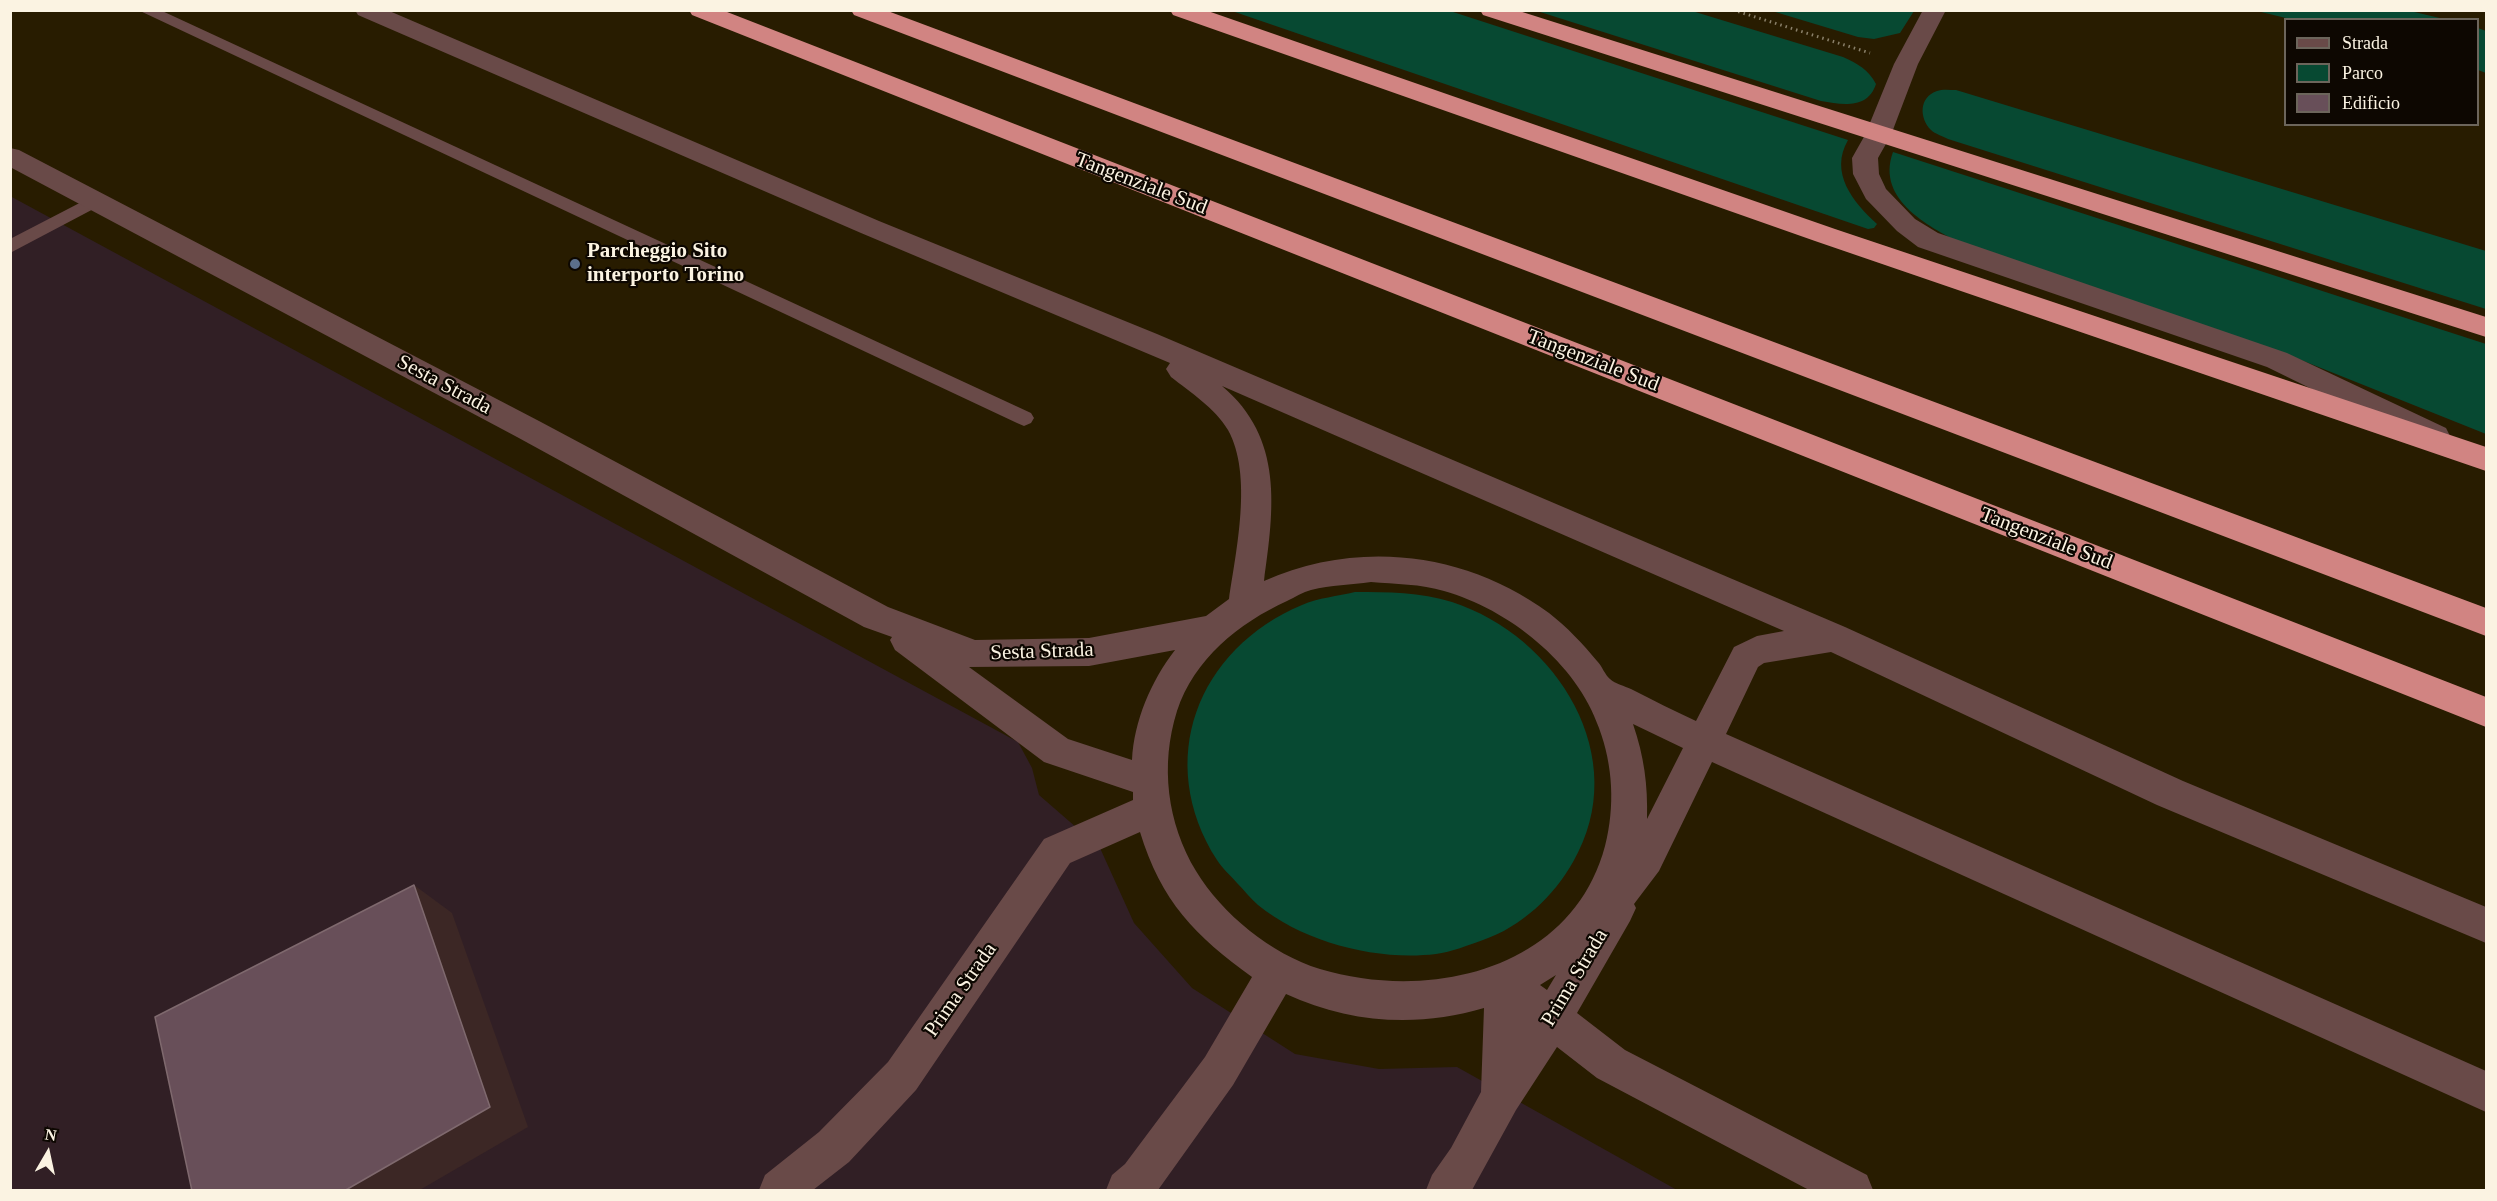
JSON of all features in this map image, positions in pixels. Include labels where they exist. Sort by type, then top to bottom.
[{"type":"highway","name":"Tangenziale Sud","points":[[700,10],[2487,712]]},
{"type":"highway","points":[[862,10],[2487,622]]},
{"type":"highway","points":[[1181,10],[1825,235],[2482,458]]},
{"type":"highway","points":[[1491,10],[2487,327]]},
{"type":"street","points":[[366,10],[881,232],[1147,341],[1833,637],[2170,793],[2487,925]]},
{"type":"street","points":[[1935,10],[1906,64],[1878,135],[1865,158],[1866,174],[1875,193],[1906,225],[1928,240],[2277,360],[2482,458]]},
{"type":"street","name":"Sesta Strada","points":[[10,156],[528,429],[876,617],[974,654],[1089,652],[1212,629]]},
{"type":"street","points":[[1147,341],[1217,397],[1243,429],[1254,463],[1254,521],[1245,604]]},
{"type":"street","points":[[1562,948],[1591,917],[1613,881],[1626,844],[1632,804],[1629,765],[1618,727],[1601,691],[1558,639],[1502,600],[1438,576],[1371,569],[1305,578],[1245,604],[1212,629],[1177,672],[1154,724],[1149,795],[1166,856],[1192,901],[1229,940],[1277,971],[1331,993],[1391,1003],[1449,999],[1505,983],[1562,948],[1622,893],[1646,859],[1746,657],[1757,650],[1833,637]]},
{"type":"street","name":"Sesta Strada","points":[[876,617],[1057,751],[1149,795]]},
{"type":"street","points":[[1601,691],[1639,712],[2487,1092]]},
{"type":"street","name":"Prima Strada","points":[[780,1191],[834,1147],[902,1076],[1057,851],[1149,795]]},
{"type":"street","name":"Prima Strada","points":[[1447,1191],[1466,1163],[1501,1095],[1552,1019],[1646,859]]},
{"type":"street","points":[[1127,1191],[1140,1179],[1219,1071],[1277,971]]},
{"type":"street","points":[[1505,983],[1611,1064],[1852,1191]]},
{"type":"street","name":"Prima Strada","points":[[1501,1095],[1505,983]]},
{"type":"lane","points":[[146,10],[1024,418]]},
{"type":"lane","points":[[10,246],[95,201]]},
{"type":"path","points":[[1733,10],[1906,64]]},
{"type":"shaded area","points":[[10,196],[1018,742],[1032,768],[1039,795],[1100,848],[1134,923],[1192,988],[1295,1054],[1379,1069],[1457,1067],[1677,1190],[11,1190]]},
{"type":"green space","points":[[1232,11],[1450,11],[1848,140],[1843,152],[1842,175],[1852,196],[1877,224],[1874,228],[1868,229]]},
{"type":"green space","points":[[1537,11],[1692,11],[1843,57],[1870,74],[1876,84],[1867,98],[1861,101],[1838,104],[1821,101]]},
{"type":"green space","points":[[1772,11],[1914,11],[1900,33],[1874,39],[1858,37]]},
{"type":"green space","points":[[2257,11],[2410,11],[2440,18],[2286,18]]},
{"type":"green space","points":[[2479,28],[2486,31],[2486,73],[2479,70]]},
{"type":"green space","points":[[1941,90],[1956,90],[2486,251],[2486,309],[1948,139],[1931,130],[1924,120],[1923,108],[1931,94]]},
{"type":"green space","points":[[1893,152],[2486,344],[2486,434],[2286,354],[1966,246],[1923,221],[1899,199],[1892,185],[1890,169]]},
{"type":"green space","points":[[1355,592],[1428,596],[1452,602],[1490,619],[1524,642],[1553,672],[1575,706],[1589,743],[1595,782],[1590,822],[1565,875],[1546,898],[1523,919],[1497,934],[1448,952],[1390,955],[1366,952],[1319,939],[1297,930],[1258,905],[1227,872],[1217,860],[1198,822],[1189,785],[1189,747],[1196,712],[1212,679],[1236,649],[1266,625],[1302,605]]},
{"type":"building","points":[[414,885],[490,1107],[344,1191],[192,1191],[155,1017]]},
{"type":"place","name":"Parcheggio Sito interporto Torino","points":[[575,264]]}]
